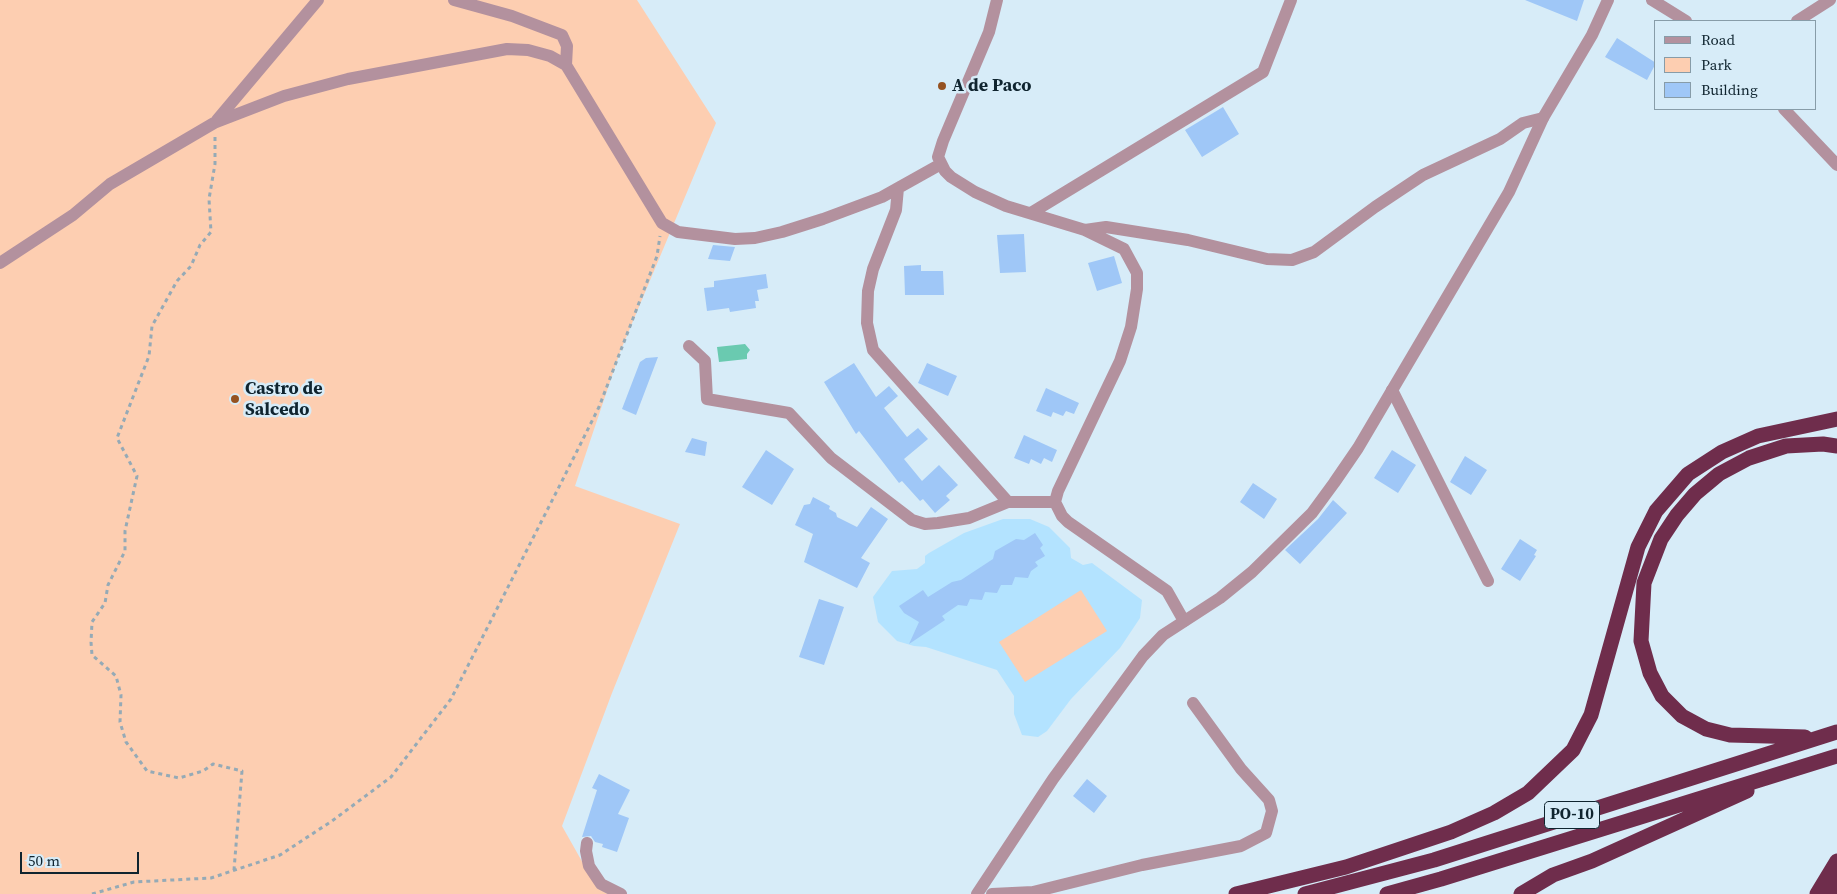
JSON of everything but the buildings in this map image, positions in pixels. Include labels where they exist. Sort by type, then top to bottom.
[{"type":"highway","points":[[1236,894],[1346,867],[1451,832],[1494,813],[1528,793],[1573,750],[1591,715],[1638,547],[1656,511],[1688,474],[1722,452],[1758,436],[1837,419]]},
{"type":"highway","points":[[1816,737],[1730,735],[1706,729],[1682,716],[1662,696],[1650,673],[1641,641],[1642,605],[1644,582],[1661,539],[1688,501],[1713,479],[1749,458],[1786,446],[1823,444],[1837,446]]},
{"type":"highway","name":"PO-10","points":[[1305,894],[1434,860],[1816,737],[1837,732]]},
{"type":"highway","name":"PO-10","points":[[1387,894],[1837,756]]},
{"type":"highway","points":[[1521,894],[1552,875],[1592,861],[1805,765]]},
{"type":"highway","points":[[1817,894],[1837,861]]},
{"type":"highway","points":[[1832,894],[1837,883]]},
{"type":"street","points":[[214,123],[318,0]]},
{"type":"street","points":[[454,0],[519,18],[562,36],[567,46],[566,65]]},
{"type":"street","points":[[997,0],[989,32],[939,150],[938,157],[951,177],[975,192],[1006,206],[1085,230],[1124,249],[1137,273],[1137,289],[1131,327],[1120,361],[1058,491],[1055,502],[1062,516],[1068,522],[1167,591],[1184,621]]},
{"type":"street","points":[[1031,213],[1263,72],[1291,0]]},
{"type":"street","points":[[977,894],[1054,779],[1143,656],[1163,635],[1220,598],[1252,572],[1312,513],[1358,448],[1509,192],[1543,118],[1592,35],[1608,0]]},
{"type":"street","points":[[1652,0],[1684,20]]},
{"type":"street","points":[[1799,20],[1830,0]]},
{"type":"street","points":[[0,263],[73,215],[110,184],[214,123],[284,96],[348,78],[488,52],[528,50],[550,56],[566,65],[662,223],[678,232],[701,236],[755,238],[824,220],[882,197],[941,164]]},
{"type":"street","points":[[1785,110],[1837,165]]},
{"type":"street","points":[[1085,230],[1106,228],[1188,240],[1267,259],[1292,260],[1314,252],[1423,175],[1500,139],[1523,123],[1543,118]]},
{"type":"street","points":[[898,188],[896,210],[873,269],[868,291],[867,323],[873,350],[1008,502]]},
{"type":"street","points":[[689,346],[705,361],[707,399],[789,413],[831,458],[912,520],[925,524],[970,518],[1008,502],[1055,502]]},
{"type":"street","points":[[1392,390],[1488,581]]},
{"type":"street","points":[[992,894],[1033,892],[1142,865],[1241,846],[1266,833],[1272,811],[1269,800],[1241,769],[1192,703]]},
{"type":"street","points":[[587,843],[586,851],[590,866],[601,884],[621,894]]},
{"type":"path","points":[[214,123],[215,164],[208,199],[211,232],[200,245],[191,266],[177,281],[152,326],[149,356],[117,438],[137,476],[125,531],[125,551],[108,585],[105,603],[92,622],[91,642],[92,655],[116,676],[121,695],[120,722],[126,742],[147,770],[179,778],[202,771],[213,764],[242,771],[234,870]]},
{"type":"path","points":[[92,894],[134,882],[211,878],[280,855],[332,821],[391,777],[451,699],[599,407],[657,256],[662,223]]},
{"type":"shaded area","points":[[745,344],[750,350],[747,354],[747,359],[719,362],[717,347]]},
{"type":"shaded area","points":[[1003,519],[1030,519],[1049,527],[1070,548],[1071,558],[1083,565],[1092,563],[1142,600],[1140,618],[1120,648],[1071,699],[1047,731],[1038,737],[1022,735],[1014,714],[1014,696],[997,670],[926,647],[897,641],[878,622],[873,597],[892,571],[917,569],[925,563],[925,556],[929,553],[964,533]]},
{"type":"green space","points":[[0,0],[637,0],[716,123],[620,352],[575,486],[680,524],[612,693],[562,826],[597,888],[608,894],[0,894]]},
{"type":"green space","points":[[1081,590],[1107,631],[1025,682],[999,642]]},
{"type":"place","name":"A de Paco","points":[[942,86]]},
{"type":"place","name":"Castro de Salcedo","points":[[235,399]]}]
